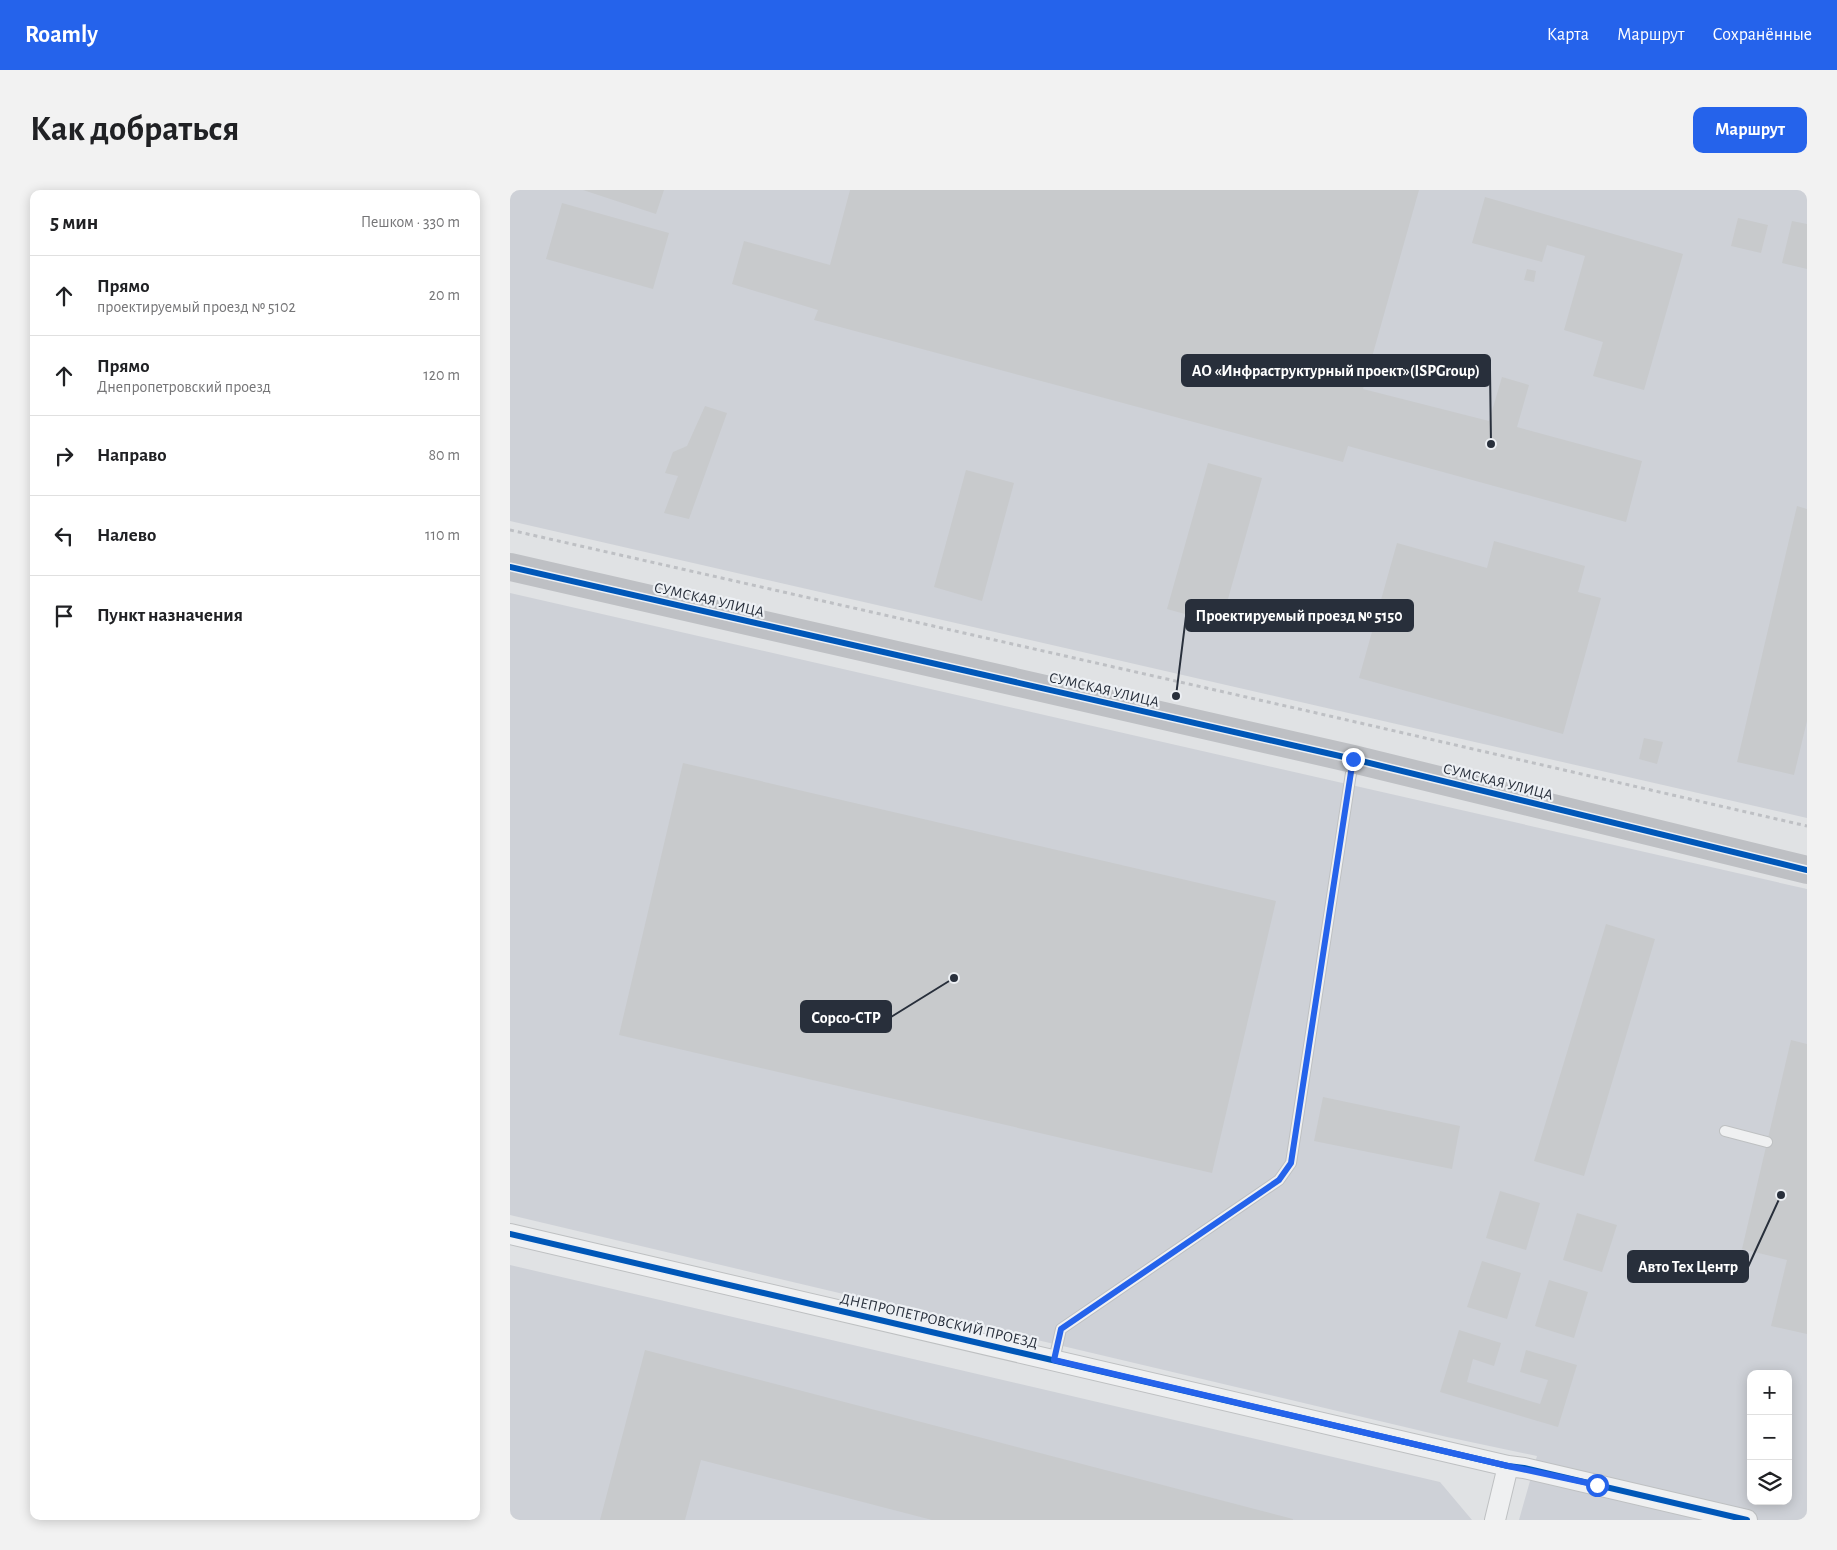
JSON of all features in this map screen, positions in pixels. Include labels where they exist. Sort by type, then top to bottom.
[{"type":"street","name":"СУМСКАЯ УЛИЦА","points":[[510,567],[1353,759],[1807,870]]},
{"type":"street","name":"ДНЕПРОПЕТРОВСКИЙ ПРОЕЗД","points":[[510,1234],[1747,1520]]},
{"type":"street","points":[[1495,1520],[1508,1466]]},
{"type":"lane","points":[[1054,1360],[1061,1329],[1279,1180],[1291,1163],[1353,759]]},
{"type":"lane","points":[[1725,1131],[1767,1142]]},
{"type":"path","points":[[510,530],[1807,826]]},
{"type":"shaded area","points":[[510,190],[1807,190],[1807,818],[510,521]]},
{"type":"shaded area","points":[[510,593],[1807,889],[1807,1520],[1519,1520],[1537,1456],[1447,1437],[510,1215]]},
{"type":"shaded area","points":[[510,1265],[1440,1482],[1472,1520],[510,1520]]},
{"type":"building","points":[[583,190],[664,190],[656,214]]},
{"type":"building","points":[[850,190],[1419,190],[1363,389],[1489,421],[1502,377],[1529,385],[1517,427],[1642,461],[1626,522],[1348,446],[1343,462],[814,320],[818,310],[732,284],[744,241],[830,265]]},
{"type":"building","points":[[1485,197],[1683,254],[1644,390],[1593,376],[1603,342],[1564,330],[1585,256],[1547,245],[1542,262],[1472,243]]},
{"type":"building","points":[[562,203],[669,233],[653,289],[546,259]]},
{"type":"building","points":[[1738,218],[1768,225],[1761,253],[1731,246]]},
{"type":"building","points":[[1792,221],[1807,224],[1807,269],[1782,263]]},
{"type":"building","points":[[1527,269],[1536,271],[1534,282],[1524,280]]},
{"type":"building","points":[[705,406],[727,413],[689,519],[664,513],[678,476],[665,473],[673,452],[687,446]]},
{"type":"building","points":[[1208,463],[1262,478],[1221,624],[1167,609]]},
{"type":"building","points":[[966,470],[1014,483],[982,601],[934,587]]},
{"type":"building","points":[[1797,506],[1807,509],[1807,721],[1794,775],[1737,762]]},
{"type":"building","points":[[1494,541],[1585,566],[1578,592],[1601,598],[1563,734],[1359,678],[1397,543],[1487,568]]},
{"type":"building","points":[[1644,738],[1663,742],[1657,764],[1639,759]]},
{"type":"building","points":[[683,763],[1276,901],[1212,1173],[619,1035]]},
{"type":"building","points":[[1606,924],[1655,939],[1584,1176],[1534,1161]]},
{"type":"building","points":[[1791,1040],[1807,1044],[1807,1334],[1771,1326],[1787,1260],[1742,1249]]},
{"type":"building","points":[[1323,1097],[1460,1126],[1452,1169],[1314,1141]]},
{"type":"building","points":[[1500,1191],[1540,1203],[1526,1250],[1486,1238]]},
{"type":"building","points":[[1577,1213],[1617,1225],[1602,1272],[1563,1260]]},
{"type":"building","points":[[1482,1261],[1521,1273],[1507,1319],[1467,1307]]},
{"type":"building","points":[[1549,1280],[1588,1292],[1574,1338],[1535,1326]]},
{"type":"building","points":[[1459,1330],[1501,1343],[1494,1366],[1473,1359],[1467,1382],[1540,1404],[1548,1380],[1520,1372],[1526,1350],[1577,1365],[1558,1427],[1440,1392]]},
{"type":"building","points":[[645,1350],[1293,1520],[932,1520],[701,1460],[685,1520],[600,1520]]},
{"type":"cycle path","points":[[510,567],[1353,759],[1807,870]]},
{"type":"cycle path","points":[[510,1234],[1747,1520]]},
{"type":"place","name":"АО «Инфраструктурный проект»(ISPGroup)","points":[[1491,444]]},
{"type":"place","name":"Проектируемый проезд № 5150","points":[[1176,696]]},
{"type":"place","name":"Сорсо-СТР","points":[[954,978]]},
{"type":"place","name":"Авто Тех Центр","points":[[1781,1195]]},
{"type":"route","points":[[1353,759],[1291,1163],[1279,1180],[1061,1329],[1054,1360],[1597,1485]]}]
